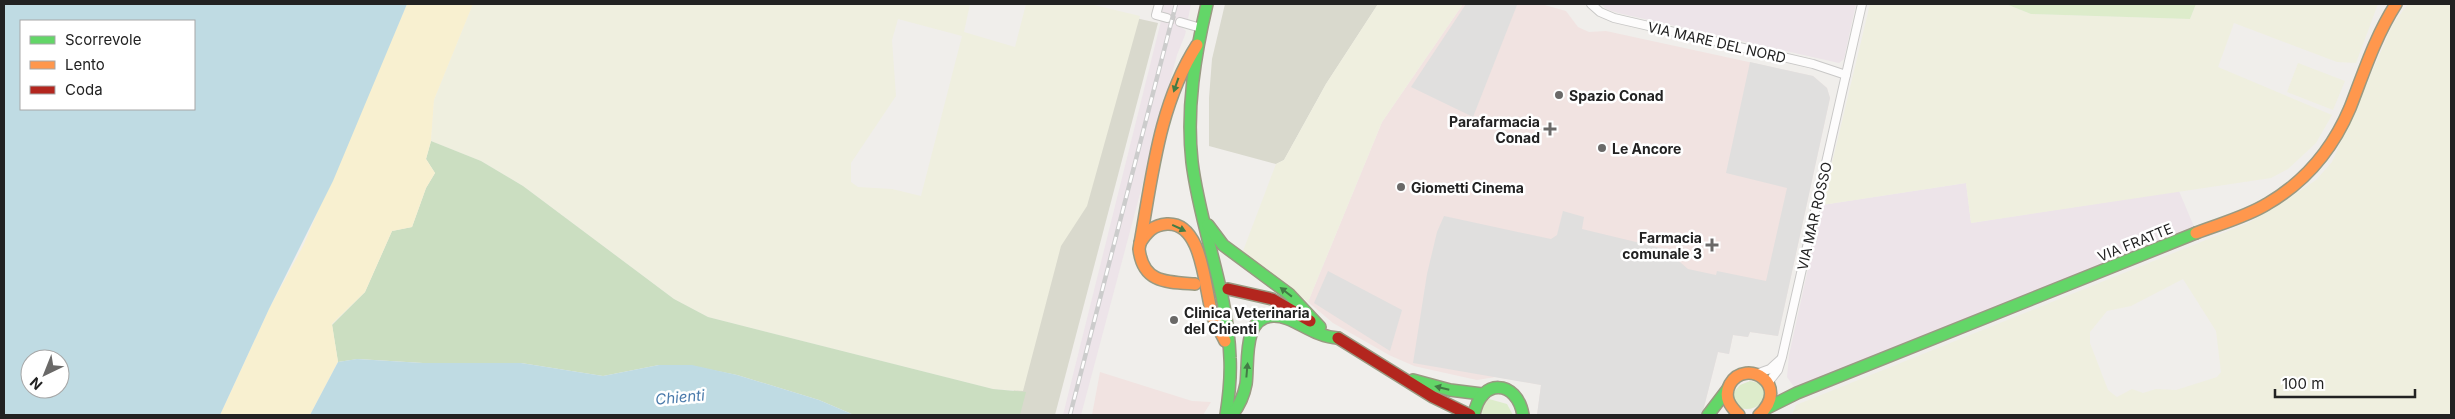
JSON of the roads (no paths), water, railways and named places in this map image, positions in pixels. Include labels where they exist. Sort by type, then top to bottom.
[{"type":"main road","points":[[1207,4],[1198,43],[1190,130],[1193,168],[1224,312],[1230,350],[1226,415]]},
{"type":"main road","name":"VIA FRATTE","points":[[1762,414],[1797,393],[2266,205],[2310,172],[2333,142],[2376,37],[2393,7]]},
{"type":"main road","points":[[1195,284],[1164,281],[1149,274],[1140,261],[1140,243],[1161,134],[1183,65],[1198,43]]},
{"type":"main road","points":[[1203,216],[1223,245],[1289,294],[1320,327]]},
{"type":"main road","points":[[1140,243],[1148,231],[1160,225],[1174,224],[1188,232],[1196,246],[1213,316],[1230,350]]},
{"type":"main road","points":[[1228,289],[1272,298],[1433,397],[1472,415],[1475,404],[1482,394],[1492,388],[1508,389],[1520,400],[1524,415]]},
{"type":"main road","points":[[1232,415],[1242,400],[1246,384],[1252,334],[1261,320],[1270,316],[1280,317],[1317,335],[1338,338]]},
{"type":"main road","points":[[1708,415],[1733,380],[1739,375],[1756,374],[1783,392],[1797,393]]},
{"type":"main road","points":[[1403,377],[1450,390],[1482,394]]},
{"type":"main road","name":"VIA FRATTE","points":[[1762,414],[1772,398],[1769,384]]},
{"type":"main road","points":[[1727,390],[1729,405],[1739,415]]},
{"type":"street","points":[[1159,4],[1156,15],[1167,18]]},
{"type":"street","name":"VIA MARE DEL NORD","points":[[1592,4],[1600,12],[1614,18],[1813,64],[1846,75]]},
{"type":"street","name":"VIA MAR ROSSO","points":[[1769,384],[1778,370],[1782,357],[1862,4]]},
{"type":"street","points":[[1180,22],[1201,28]]},
{"type":"street","points":[[1756,374],[1770,368],[1782,357]]},
{"type":"water","points":[[4,4],[407,4],[333,181],[269,309],[220,415],[4,415]]},
{"type":"water","name":"Chienti","points":[[357,359],[423,363],[521,363],[603,376],[659,365],[692,365],[737,375],[819,400],[854,415],[310,415],[338,362]]},
{"type":"tunnel","points":[[1167,18],[1180,22]]},
{"type":"railway","points":[[1070,415],[1176,4]]},
{"type":"place","name":"Spazio Conad","points":[[1559,95]]},
{"type":"place","name":"Parafarmacia Conad","points":[[1550,129]]},
{"type":"place","name":"Le Ancore","points":[[1602,148]]},
{"type":"place","name":"Giometti Cinema","points":[[1401,187]]},
{"type":"place","name":"Farmacia comunale 3","points":[[1712,245]]},
{"type":"place","name":"Clinica Veterinaria del Chienti","points":[[1174,320]]}]
